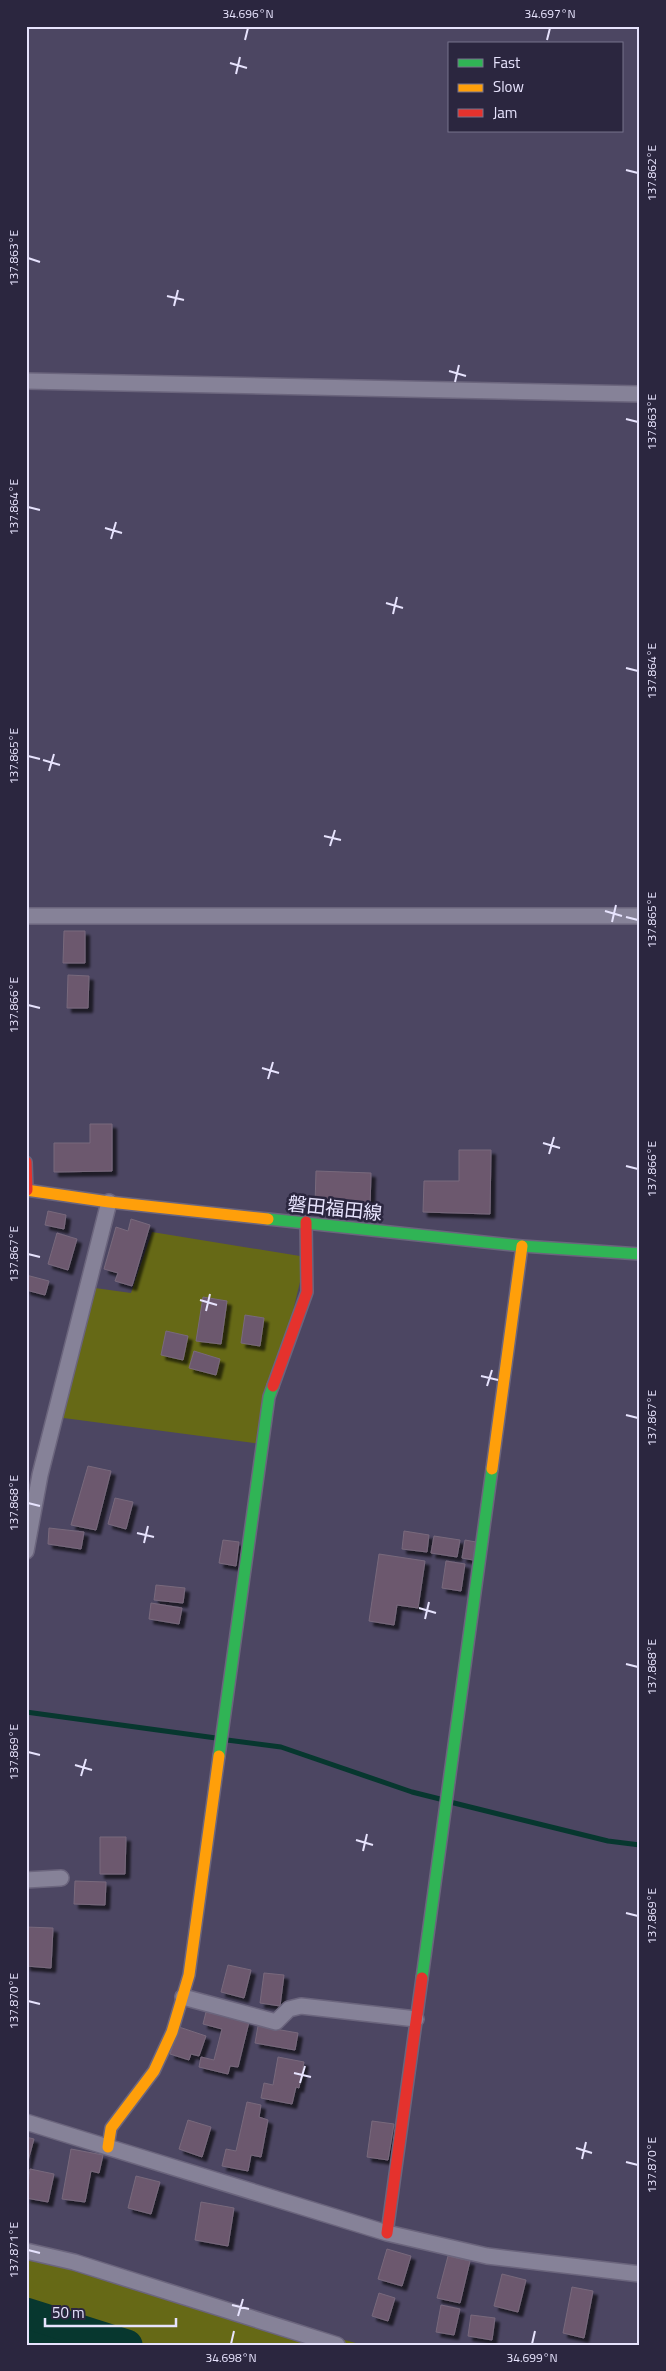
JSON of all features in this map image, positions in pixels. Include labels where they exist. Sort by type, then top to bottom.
[{"type":"street","points":[[26,381],[640,394]]},
{"type":"street","points":[[26,916],[640,916]]},
{"type":"street","points":[[26,1162],[27,1190]]},
{"type":"street","name":"磐田福田線","points":[[27,1190],[109,1202],[522,1246],[640,1254]]},
{"type":"street","points":[[26,1551],[33,1474],[109,1202]]},
{"type":"street","points":[[108,2147],[111,2128],[154,2071],[172,2032],[190,1975],[269,1397],[306,1292],[306,1222]]},
{"type":"street","points":[[387,2233],[445,1792],[522,1246]]},
{"type":"street","points":[[26,1880],[61,1878]]},
{"type":"street","points":[[183,1997],[276,2022],[289,2009],[301,2006],[416,2019]]},
{"type":"street","points":[[26,2122],[387,2233],[487,2256],[640,2274]]},
{"type":"street","points":[[26,2251],[74,2262],[337,2345]]},
{"type":"shaded area","points":[[152,1232],[306,1257],[261,1444],[56,1417],[95,1288],[131,1293]]},
{"type":"shaded area","points":[[26,2253],[363,2345],[26,2345]]},
{"type":"shaded area","points":[[26,2314],[128,2345],[26,2345]]},
{"type":"building","points":[[64,931],[85,931],[85,963],[63,963]]},
{"type":"building","points":[[68,975],[89,976],[88,1008],[67,1008]]},
{"type":"building","points":[[90,1124],[112,1124],[112,1171],[54,1172],[54,1143],[90,1143]]},
{"type":"building","points":[[459,1150],[491,1150],[490,1214],[423,1212],[424,1181],[459,1181]]},
{"type":"building","points":[[316,1171],[371,1173],[370,1208],[315,1206]]},
{"type":"building","points":[[48,1211],[66,1215],[64,1229],[45,1225]]},
{"type":"building","points":[[131,1219],[150,1225],[132,1286],[115,1281],[118,1273],[104,1269],[116,1227],[128,1231]]},
{"type":"building","points":[[57,1233],[77,1239],[68,1270],[48,1264]]},
{"type":"building","points":[[26,1275],[49,1281],[45,1295],[26,1290]]},
{"type":"building","points":[[203,1297],[227,1301],[221,1344],[196,1341]]},
{"type":"building","points":[[245,1315],[264,1318],[260,1346],[241,1343]]},
{"type":"building","points":[[166,1331],[188,1336],[183,1360],[161,1355]]},
{"type":"building","points":[[194,1351],[220,1359],[216,1375],[189,1368]]},
{"type":"building","points":[[88,1466],[111,1471],[96,1530],[71,1525]]},
{"type":"building","points":[[115,1498],[133,1502],[126,1529],[108,1524]]},
{"type":"building","points":[[49,1528],[84,1532],[81,1549],[48,1544]]},
{"type":"building","points":[[404,1531],[429,1535],[427,1552],[402,1549]]},
{"type":"building","points":[[434,1536],[460,1540],[457,1557],[431,1553]]},
{"type":"building","points":[[223,1540],[239,1542],[236,1566],[219,1563]]},
{"type":"building","points":[[465,1540],[476,1542],[473,1560],[462,1558]]},
{"type":"building","points":[[379,1554],[425,1561],[418,1608],[397,1605],[394,1625],[369,1621]]},
{"type":"building","points":[[446,1561],[465,1564],[461,1591],[442,1588]]},
{"type":"building","points":[[156,1585],[185,1588],[183,1603],[154,1600]]},
{"type":"building","points":[[151,1603],[182,1608],[179,1624],[149,1619]]},
{"type":"building","points":[[100,1837],[126,1837],[125,1874],[100,1874]]},
{"type":"building","points":[[75,1881],[106,1882],[105,1905],[74,1904]]},
{"type":"building","points":[[26,1927],[53,1928],[51,1968],[26,1966]]},
{"type":"building","points":[[228,1965],[251,1970],[244,1998],[221,1992]]},
{"type":"building","points":[[264,1973],[284,1975],[280,2006],[260,2003]]},
{"type":"building","points":[[206,2012],[249,2022],[238,2067],[230,2066],[228,2074],[199,2067],[201,2057],[214,2060],[222,2029],[203,2024]]},
{"type":"building","points":[[258,2026],[298,2033],[295,2050],[255,2043]]},
{"type":"building","points":[[179,2027],[206,2036],[199,2056],[191,2054],[189,2060],[170,2054]]},
{"type":"building","points":[[278,2057],[304,2062],[299,2088],[296,2087],[292,2104],[261,2098],[264,2083],[273,2085]]},
{"type":"building","points":[[247,2102],[261,2105],[259,2117],[268,2120],[261,2157],[251,2155],[248,2171],[222,2166],[226,2149],[236,2151]]},
{"type":"building","points":[[188,2120],[211,2127],[202,2157],[179,2149]]},
{"type":"building","points":[[372,2121],[394,2124],[388,2160],[367,2157]]},
{"type":"building","points":[[26,2137],[34,2139],[26,2168]]},
{"type":"building","points":[[71,2149],[103,2155],[99,2173],[91,2171],[85,2202],[62,2199]]},
{"type":"building","points":[[30,2169],[54,2174],[48,2202],[26,2198]]},
{"type":"building","points":[[136,2176],[160,2182],[151,2214],[128,2208]]},
{"type":"building","points":[[201,2202],[234,2208],[228,2246],[195,2240]]},
{"type":"building","points":[[387,2249],[411,2256],[402,2286],[378,2279]]},
{"type":"building","points":[[448,2256],[470,2261],[460,2303],[437,2298]]},
{"type":"building","points":[[502,2274],[526,2280],[518,2312],[494,2306]]},
{"type":"building","points":[[572,2287],[593,2291],[584,2338],[563,2333]]},
{"type":"building","points":[[379,2293],[395,2298],[388,2321],[372,2316]]},
{"type":"building","points":[[441,2305],[460,2309],[454,2335],[436,2332]]},
{"type":"building","points":[[471,2315],[495,2318],[492,2340],[468,2336]]},
{"type":"waterway","points":[[26,1712],[216,1738]]},
{"type":"waterway","points":[[227,1740],[281,1747],[412,1792],[440,1799]]},
{"type":"waterway","points":[[450,1802],[608,1841],[640,1845]]},
{"type":"waterway","points":[[26,2313],[127,2345]]},
{"type":"traffic: fast","points":[[268,1219],[522,1246],[640,1254]]},
{"type":"traffic: fast","points":[[219,1756],[269,1397],[273,1386]]},
{"type":"traffic: fast","points":[[422,1978],[492,1469]]},
{"type":"traffic: slow","points":[[26,1190],[109,1202],[268,1219]]},
{"type":"traffic: slow","points":[[492,1469],[522,1246]]},
{"type":"traffic: slow","points":[[108,2147],[111,2128],[154,2071],[172,2032],[189,1975],[219,1756]]},
{"type":"traffic: jam","points":[[26,1162],[27,1190]]},
{"type":"traffic: jam","points":[[273,1386],[307,1292],[306,1222]]},
{"type":"traffic: jam","points":[[387,2233],[422,1978]]}]
